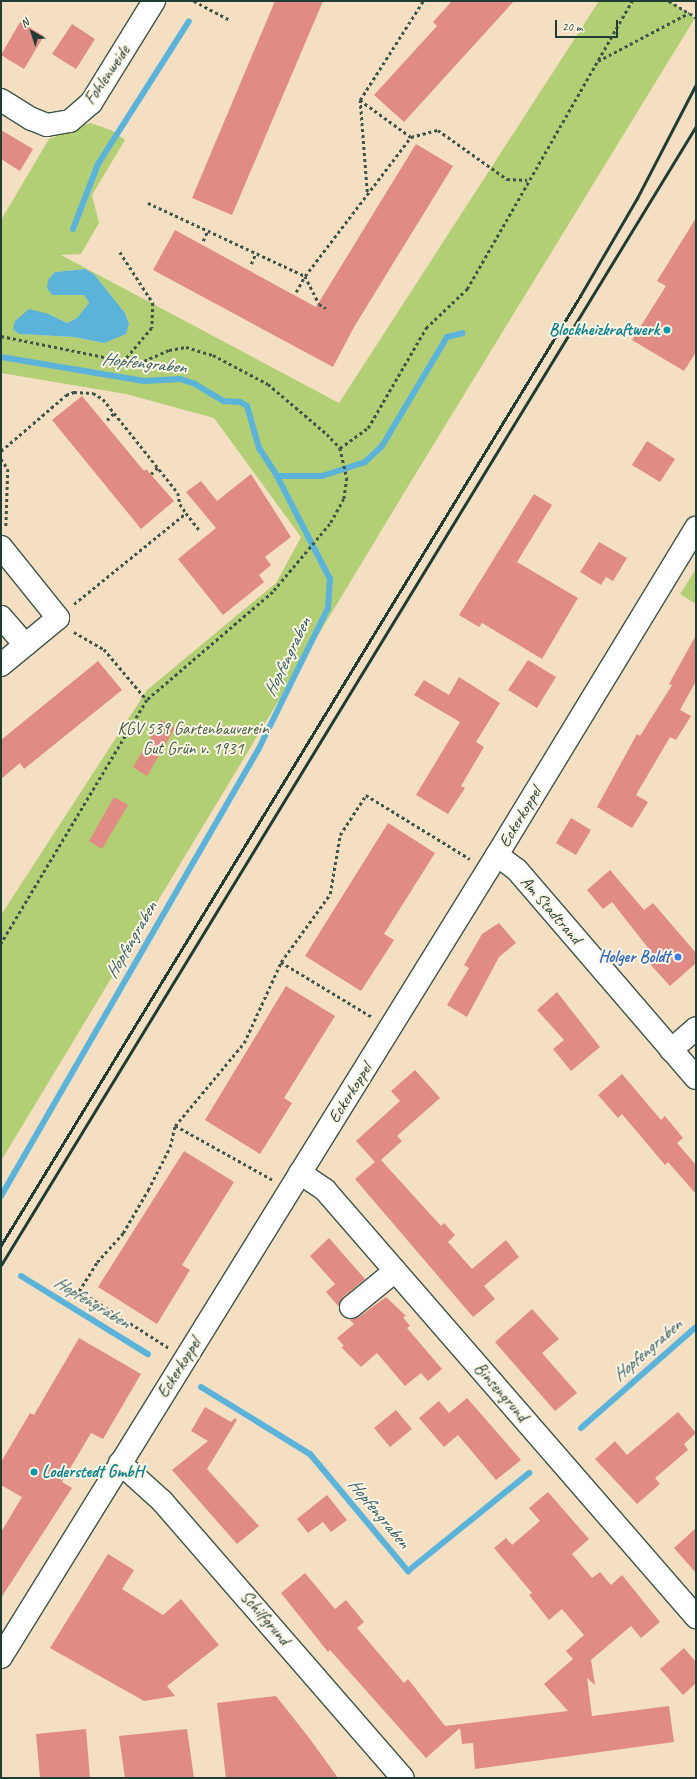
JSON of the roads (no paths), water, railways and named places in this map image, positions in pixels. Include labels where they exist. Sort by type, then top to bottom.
[{"type":"street","name":"Fohlenweide","points":[[1,100],[32,119],[47,125],[70,121],[90,104],[154,1]]},
{"type":"street","name":"Eckerkoppel","points":[[1,1657],[390,1028],[696,528]]},
{"type":"street","points":[[1,664],[58,618],[3,540]]},
{"type":"street","points":[[1,617],[25,645]]},
{"type":"street","name":"Am Stadtrand","points":[[492,862],[517,870],[696,1078]]},
{"type":"street","points":[[671,1050],[696,1028]]},
{"type":"street","name":"Binsengrund","points":[[295,1182],[325,1190],[696,1617]]},
{"type":"street","points":[[351,1307],[395,1271]]},
{"type":"street","name":"Schilfgrund","points":[[120,1463],[162,1501],[403,1778]]},
{"type":"water","points":[[85,269],[94,274],[125,313],[129,324],[126,334],[104,343],[74,337],[19,334],[13,329],[15,321],[29,309],[49,314],[67,323],[77,318],[89,303],[84,295],[52,295],[47,288],[48,280],[55,272]]},
{"type":"waterway","points":[[73,229],[98,164],[189,21]]},
{"type":"waterway","points":[[277,476],[322,476],[365,462],[382,446],[447,337],[463,333]]},
{"type":"waterway","name":"Hopfengraben","points":[[1,357],[144,381],[180,379],[195,384],[223,401],[240,402],[247,406],[259,448],[277,476],[330,579],[328,608],[258,750],[1,1196]]},
{"type":"waterway","name":"Hopfengraben","points":[[21,1276],[148,1354]]},
{"type":"waterway","name":"Hopfengraben","points":[[581,1428],[696,1327]]},
{"type":"waterway","name":"Hopfengraben","points":[[201,1387],[310,1454],[408,1571],[529,1473]]},
{"type":"railway","points":[[1,1245],[580,296],[637,198],[696,84]]},
{"type":"railway","points":[[1,1265],[696,126]]},
{"type":"place","name":"Blockheizkraftwerk","points":[[667,330]]},
{"type":"place","name":"Holger Boldt","points":[[678,957]]},
{"type":"place","name":"Loderstedt GmbH","points":[[34,1472]]},
{"type":"park label","name":"KGV 539 Gartenbauverein Gut Grün v. 1931","points":[[193,739]]}]
